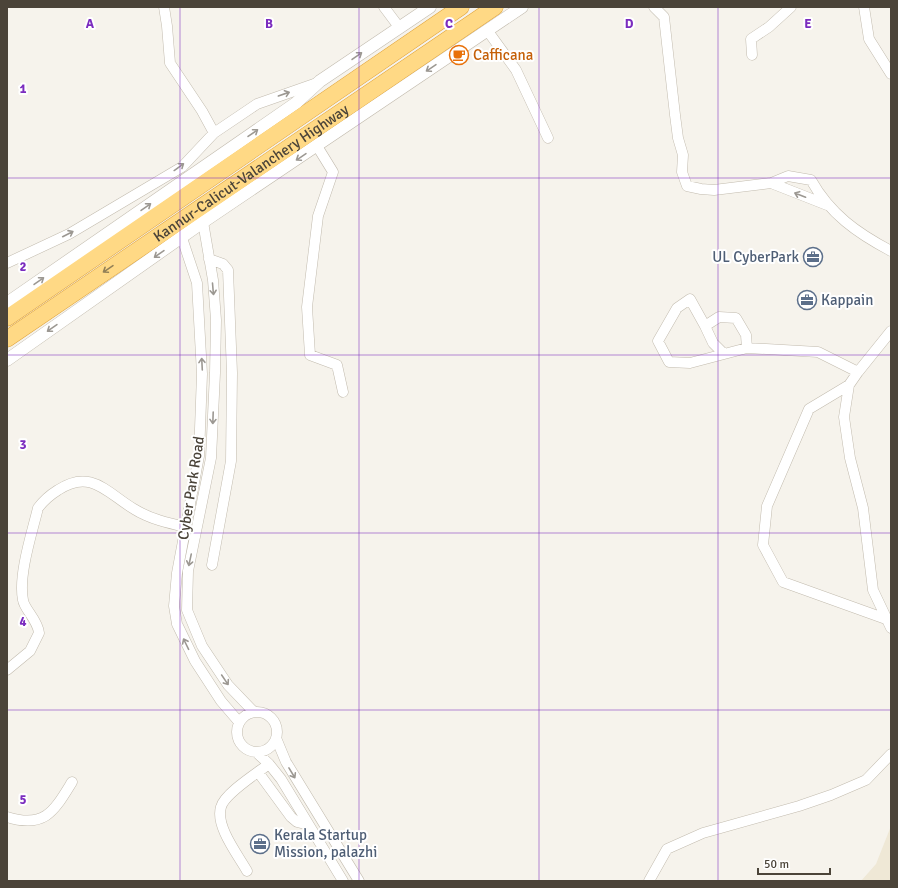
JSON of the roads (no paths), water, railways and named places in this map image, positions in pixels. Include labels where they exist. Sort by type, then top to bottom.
[{"type":"highway","name":"Kannur-Calicut-Valanchery Highway","points":[[7,318],[461,7]]},
{"type":"highway","name":"Kannur-Calicut-Valanchery Highway","points":[[7,339],[495,7]]},
{"type":"street","points":[[164,7],[170,63],[214,132]]},
{"type":"street","points":[[384,7],[398,27]]},
{"type":"street","points":[[7,303],[296,103],[320,82],[398,27],[430,7]]},
{"type":"street","points":[[7,360],[203,222],[522,7]]},
{"type":"street","points":[[654,7],[664,16],[678,138],[683,155],[682,172],[687,186],[701,190],[714,190],[771,183],[788,176],[812,180],[821,198],[834,212],[863,236],[891,251]]},
{"type":"street","points":[[752,55],[751,39],[769,27],[792,7]]},
{"type":"street","points":[[864,7],[869,39],[891,74]]},
{"type":"street","points":[[486,30],[516,70],[548,138]]},
{"type":"street","points":[[7,263],[69,234],[182,167],[214,132],[257,104],[320,82]]},
{"type":"street","points":[[317,146],[332,172],[318,216],[307,307],[307,332],[310,355],[337,365],[343,392]]},
{"type":"street","points":[[771,183],[829,206]]},
{"type":"street","points":[[203,222],[216,320],[211,458],[188,571],[186,610],[207,652],[228,685],[253,711],[268,714],[276,724],[276,738],[286,762],[359,881]]},
{"type":"street","name":"Cyber Park Road","points":[[182,238],[197,283],[202,374],[199,456],[177,573],[174,606],[177,624],[195,661],[220,701],[239,722]]},
{"type":"street","points":[[209,259],[223,264],[228,270],[232,373],[231,461],[212,565]]},
{"type":"street","points":[[723,353],[713,343],[690,299],[677,308],[658,341],[669,362],[690,363],[723,353],[747,348],[818,352],[858,372]]},
{"type":"street","points":[[705,326],[719,317],[736,318],[746,334],[747,348]]},
{"type":"street","points":[[886,619],[783,582],[763,545],[767,506],[809,410],[849,385],[891,331]]},
{"type":"street","points":[[849,385],[844,417],[850,458],[863,508],[873,590],[891,628]]},
{"type":"street","points":[[7,670],[30,651],[39,633],[30,611],[23,601],[24,565],[38,508],[43,500],[69,483],[81,480],[97,484],[134,510],[148,516],[186,527]]},
{"type":"street","points":[[253,711],[243,717],[239,722],[237,736],[239,742],[243,747],[256,752],[269,764],[281,779],[343,881]]},
{"type":"street","points":[[256,752],[269,748],[276,738]]},
{"type":"street","points":[[649,881],[667,849],[703,833],[799,806],[838,792],[866,780],[891,754]]},
{"type":"street","points":[[247,871],[221,827],[221,806],[226,798],[269,764]]},
{"type":"street","points":[[258,772],[291,817],[297,822],[309,825]]},
{"type":"street","points":[[7,818],[35,821],[46,818],[55,810],[72,782]]},
{"type":"place","name":"Cafficana","points":[[459,55]]},
{"type":"place","name":"UL CyberPark","points":[[813,257]]},
{"type":"place","name":"Kappain","points":[[807,300]]},
{"type":"place","name":"Kerala Startup Mission, palazhi","points":[[260,844]]}]
